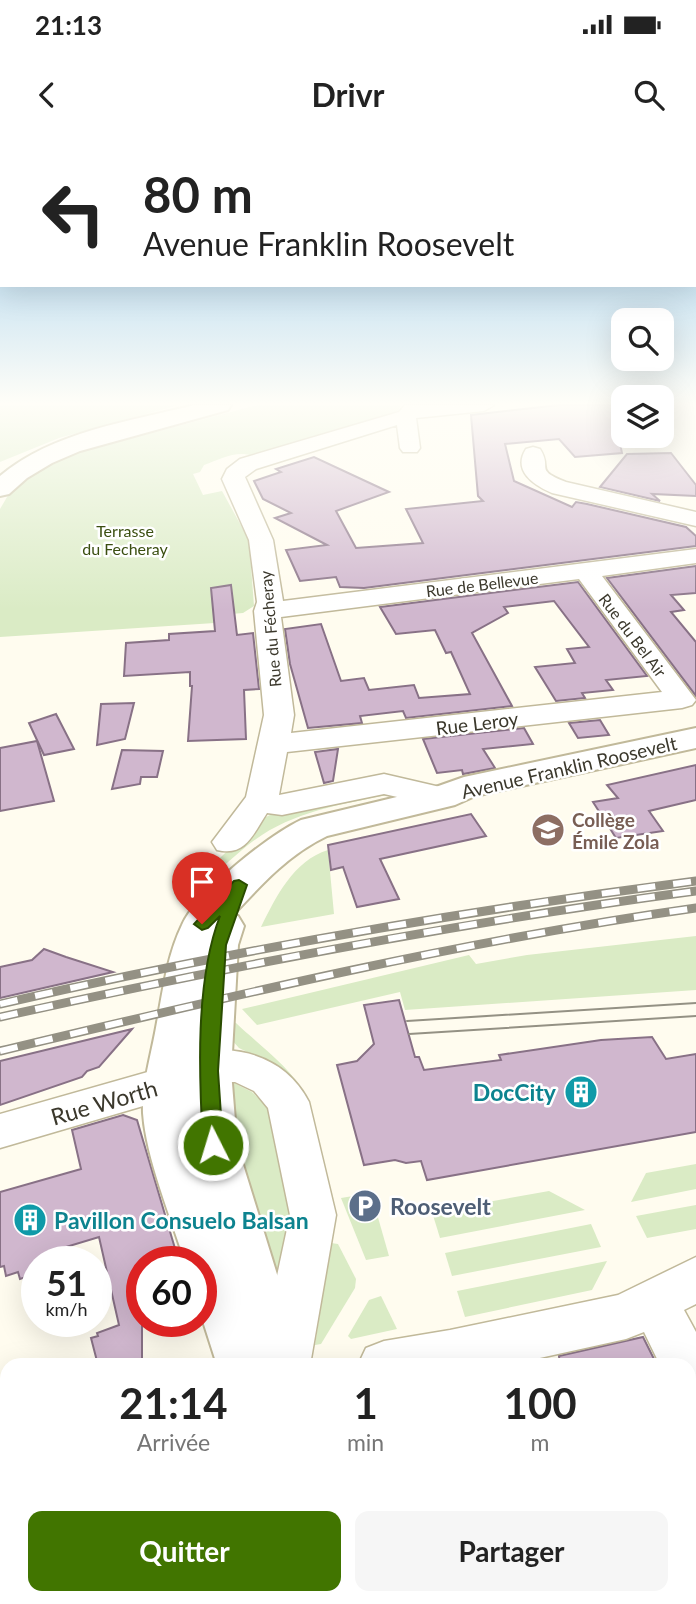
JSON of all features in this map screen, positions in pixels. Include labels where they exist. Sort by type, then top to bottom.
[{"type":"main road","points":[[0,489],[19,473]]},
{"type":"main road","name":"Avenue Franklin Roosevelt","points":[[274,1358],[213,1145],[189,1077],[190,959],[202,924],[281,846],[314,828],[442,797],[464,788],[696,738]]},
{"type":"main road","name":"Avenue Franklin Roosevelt","points":[[442,797],[485,795],[696,751]]},
{"type":"main road","name":"Avenue Franklin Roosevelt","points":[[189,1077],[167,1112],[173,1146],[239,1344]]},
{"type":"street","name":"Rue du Fécheray","points":[[236,473],[233,479],[261,540],[270,602],[268,611],[279,715],[262,798]]},
{"type":"street","points":[[536,473],[540,480],[559,488],[644,505],[696,519]]},
{"type":"street","name":"Rue de Bellevue","points":[[268,611],[696,555]]},
{"type":"street","name":"Rue du Bel Air","points":[[585,570],[682,699]]},
{"type":"street","name":"Rue Leroy","points":[[272,744],[682,699]]},
{"type":"street","points":[[229,842],[262,798],[270,804],[282,806],[384,784],[442,797]]},
{"type":"street","points":[[189,1077],[225,1066],[241,1067],[269,1080],[288,1102],[313,1215],[285,1358]]},
{"type":"street","name":"Rue Worth","points":[[0,1131],[189,1077]]},
{"type":"street","points":[[426,1358],[626,1316],[675,1290],[684,1358]]},
{"type":"street","points":[[239,1344],[258,1358]]},
{"type":"green space","name":"Terrasse du Fecheray","points":[[33,473],[195,473],[193,474],[203,495],[222,491],[249,540],[254,606],[243,613],[231,614],[230,622],[0,637],[0,509],[10,492]]},
{"type":"green space","points":[[375,791],[397,793],[327,808],[277,826],[252,842],[214,874],[183,893],[260,820],[274,813]]},
{"type":"green space","points":[[328,850],[334,914],[261,927],[295,871],[316,855]]},
{"type":"green space","points":[[696,936],[696,990],[405,1010],[400,992],[257,1025],[242,1009],[469,955],[476,964],[527,955]]},
{"type":"green space","points":[[228,1022],[236,1023],[292,1075],[306,1096],[304,1100],[255,1056],[239,1048],[230,1038]]},
{"type":"green space","points":[[234,1083],[252,1092],[270,1109],[290,1197],[291,1278],[278,1280],[231,1129],[225,1084]]},
{"type":"green space","points":[[696,1164],[696,1189],[631,1202],[646,1173]]},
{"type":"green space","points":[[549,1191],[585,1210],[440,1238],[432,1212]]},
{"type":"green space","points":[[371,1193],[389,1256],[366,1260],[341,1198]]},
{"type":"green space","points":[[696,1205],[696,1229],[647,1238],[636,1216]]},
{"type":"green space","points":[[591,1224],[601,1247],[452,1276],[445,1253]]},
{"type":"green space","points":[[331,1243],[338,1244],[356,1279],[355,1288],[321,1344],[315,1345]]},
{"type":"green space","points":[[607,1261],[592,1290],[465,1317],[457,1291]]},
{"type":"green space","points":[[381,1296],[397,1329],[351,1339],[348,1336],[369,1300]]},
{"type":"building","points":[[277,473],[349,473],[389,492],[336,511],[356,548],[423,543],[406,509],[483,501],[478,496],[476,473],[512,473],[514,481],[572,507],[576,502],[686,527],[696,536],[696,546],[364,588],[340,587],[336,577],[300,581],[286,550],[327,545],[275,518],[291,513],[263,499],[254,481]]},
{"type":"building","points":[[611,473],[687,473],[696,485],[696,496],[652,494],[660,501],[600,487]]},
{"type":"building","points":[[696,566],[696,593],[671,595],[684,610],[671,612],[696,642],[696,696],[607,578]]},
{"type":"building","points":[[578,582],[647,676],[606,680],[613,690],[582,693],[585,698],[556,701],[535,667],[575,663],[567,649],[589,647],[554,601],[504,607],[508,613],[472,633],[512,706],[406,718],[403,711],[360,716],[362,723],[308,728],[290,664],[285,629],[321,624],[341,681],[364,678],[369,690],[414,685],[419,698],[470,694],[451,652],[446,653],[435,630],[396,634],[380,607]]},
{"type":"building","points":[[231,585],[237,635],[253,633],[259,689],[244,690],[246,739],[188,741],[192,686],[190,672],[124,676],[126,643],[169,640],[169,634],[215,631],[211,588]]},
{"type":"building","points":[[134,703],[125,739],[97,745],[101,704]]},
{"type":"building","points":[[56,714],[74,749],[44,755],[29,723]]},
{"type":"building","points":[[600,720],[609,735],[578,738],[569,723]]},
{"type":"building","points":[[524,728],[533,744],[483,749],[495,768],[463,774],[462,770],[437,773],[423,739]]},
{"type":"building","points":[[37,741],[54,801],[0,811],[0,748]]},
{"type":"building","points":[[338,749],[333,781],[324,783],[315,752]]},
{"type":"building","points":[[122,750],[163,751],[157,777],[141,777],[140,784],[112,789]]},
{"type":"building","points":[[696,765],[696,800],[649,811],[663,831],[616,838],[593,802],[618,798],[607,785]]},
{"type":"building","points":[[471,814],[486,836],[380,859],[399,899],[357,907],[343,867],[331,870],[328,845]]},
{"type":"building","points":[[44,949],[113,972],[0,998],[0,967],[32,960]]},
{"type":"building","name":"DocCity","points":[[399,1000],[415,1057],[419,1057],[424,1070],[501,1060],[499,1055],[601,1040],[652,1037],[666,1059],[696,1054],[696,1132],[427,1180],[421,1161],[406,1163],[395,1160],[364,1165],[337,1065],[357,1061],[374,1044],[364,1005]]},
{"type":"building","points":[[132,1029],[99,1067],[87,1071],[82,1077],[0,1105],[0,1061]]},
{"type":"building","points":[[123,1115],[137,1120],[174,1246],[126,1246],[126,1337],[142,1337],[142,1358],[96,1358],[91,1338],[112,1337],[112,1328],[119,1325],[112,1294],[112,1246],[101,1246],[99,1237],[69,1246],[21,1246],[20,1279],[18,1272],[6,1276],[4,1266],[0,1267],[0,1192],[81,1169],[72,1130]]},
{"type":"building","points":[[643,1337],[654,1358],[559,1358]]},
{"type":"tram line","points":[[407,1021],[696,1003]]},
{"type":"tram line","points":[[409,1034],[696,1016]]},
{"type":"railway","points":[[0,1004],[346,934],[521,905],[696,881]]},
{"type":"railway","points":[[0,1017],[347,946],[696,891]]},
{"type":"railway","points":[[0,1051],[260,990],[433,953],[696,908]]},
{"type":"place","name":"Collège Émile Zola","points":[[548,830]]},
{"type":"place","name":"DocCity","points":[[581,1092]]},
{"type":"place","name":"Roosevelt","points":[[365,1206]]},
{"type":"place","name":"Pavillon Consuelo Balsan","points":[[30,1220]]},
{"type":"route","points":[[202,924],[239,885],[217,945],[208,1071],[213,1145]]}]
